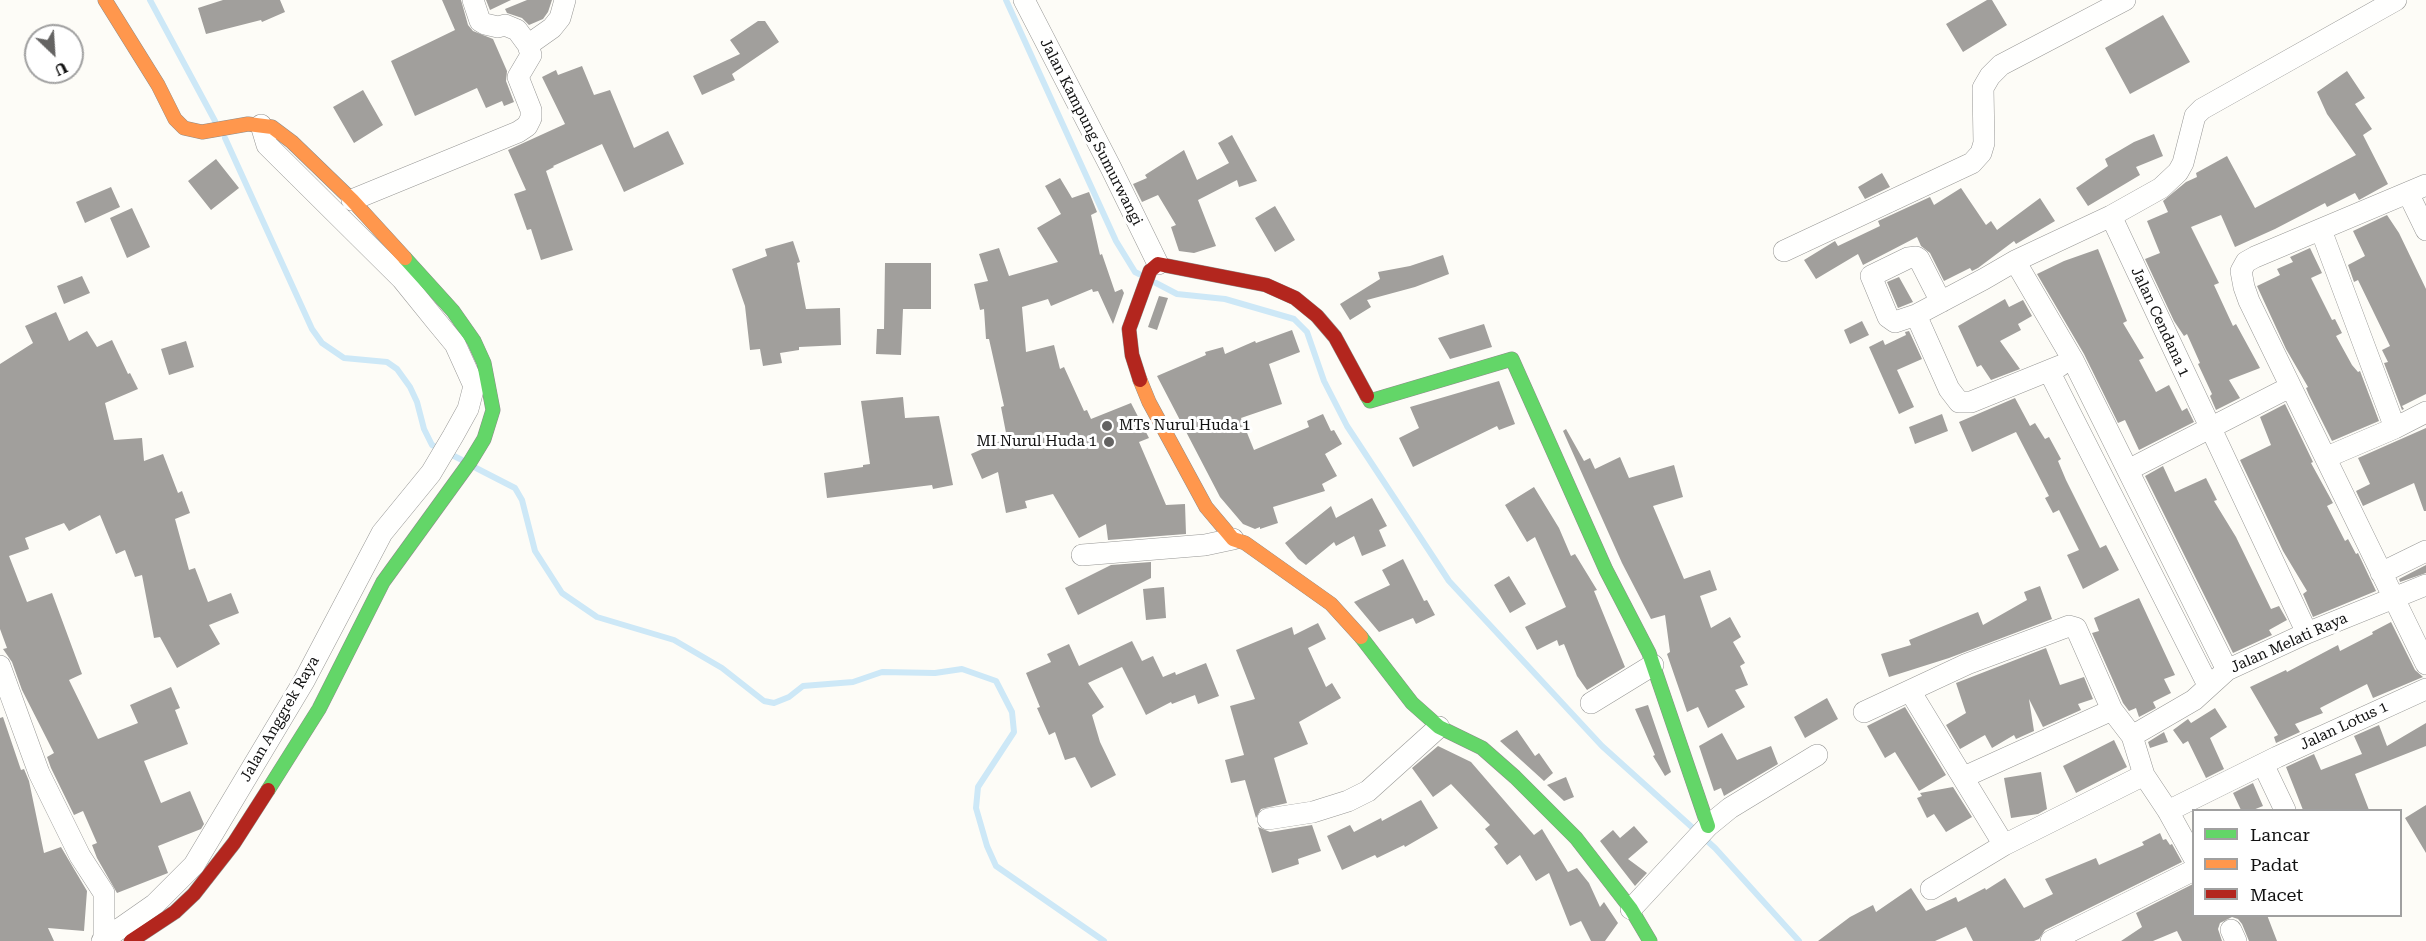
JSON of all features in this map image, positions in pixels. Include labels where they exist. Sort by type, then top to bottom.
[{"type":"street","points":[[105,0],[158,85],[175,119],[184,129],[202,132],[261,124]]},
{"type":"street","points":[[352,200],[518,132],[527,126],[531,118],[531,110],[518,77],[531,55],[528,45],[517,30],[505,25],[498,27],[480,21],[473,0]]},
{"type":"street","points":[[528,45],[552,28],[560,18],[565,0]]},
{"type":"street","name":"Jalan Kampung Sumurwangi","points":[[1024,0],[1111,168],[1154,268]]},
{"type":"street","points":[[1784,251],[1971,163],[1981,153],[1984,143],[1983,88],[1990,76],[2001,65],[2125,0]]},
{"type":"street","points":[[1941,302],[1916,257],[1873,273],[1871,279],[1891,321],[1895,322],[1916,315],[1941,302],[2015,261],[2111,216],[2171,180],[2183,163],[2195,116],[2211,102],[2396,0]]},
{"type":"street","name":"Jalan Anggrek Raya","points":[[131,941],[175,912],[194,894],[234,843],[319,709],[383,582],[475,454],[493,410],[484,363],[474,341],[453,311],[352,200],[292,142],[272,127],[261,124]]},
{"type":"street","name":"Jalan Anggrek Raya","points":[[104,940],[155,904],[194,865],[304,681],[382,533],[430,473],[468,409],[474,386],[455,344],[402,279],[267,145],[261,124]]},
{"type":"street","points":[[2426,230],[2417,189],[2255,257],[2246,262],[2241,271],[2249,301],[2426,664]]},
{"type":"street","name":"Jalan Cendana 1","points":[[2111,216],[2307,633]]},
{"type":"street","points":[[2321,230],[2395,428]]},
{"type":"street","points":[[2015,261],[2073,360],[2227,670]]},
{"type":"street","points":[[1233,539],[1206,507],[1192,485],[1138,376],[1132,355],[1129,329],[1140,296],[1154,268],[1266,285],[1295,298],[1317,315],[1335,337],[1370,401],[1512,359],[1606,570],[1649,653],[1692,775],[1701,834]]},
{"type":"street","points":[[1916,315],[1949,389],[1959,402],[1966,403],[2073,360]]},
{"type":"street","points":[[2049,371],[2208,685]]},
{"type":"street","points":[[2128,470],[2290,387]]},
{"type":"street","points":[[2327,457],[2426,413]]},
{"type":"street","points":[[449,441],[475,454]]},
{"type":"street","points":[[2130,530],[2152,519]]},
{"type":"street","points":[[1082,555],[1204,545],[1233,539],[1245,543],[1331,604],[1356,629],[1412,703],[1439,727],[1482,748],[1515,777],[1576,838],[1631,909],[1650,941]]},
{"type":"street","points":[[2381,573],[2426,551]]},
{"type":"street","points":[[360,573],[383,582]]},
{"type":"street","name":"Jalan Melati Raya","points":[[2132,736],[2194,700],[2227,670],[2307,633],[2426,585]]},
{"type":"street","points":[[1864,712],[1967,664],[2072,626],[2076,628],[2112,710],[2132,736],[2144,775],[2168,811],[2192,856]]},
{"type":"street","points":[[1591,703],[1653,665]]},
{"type":"street","points":[[0,666],[39,773],[80,856],[104,893],[104,940]]},
{"type":"street","name":"Jalan Lotus 1","points":[[2168,811],[2263,764],[2426,689]]},
{"type":"street","points":[[1910,691],[2004,845]]},
{"type":"street","points":[[1964,777],[2112,710]]},
{"type":"street","points":[[1268,819],[1313,812],[1348,801],[1368,791],[1439,727]]},
{"type":"street","points":[[1631,909],[1701,834],[1731,808],[1816,755]]},
{"type":"street","points":[[2263,764],[2285,809]]},
{"type":"street","points":[[1931,889],[2004,845],[2144,775]]},
{"type":"street","points":[[2052,941],[2192,871]]},
{"type":"building","points":[[223,0],[280,0],[285,12],[262,22],[261,20],[206,34],[198,8]]},
{"type":"building","points":[[442,0],[461,0],[468,25],[473,31],[493,39],[507,71],[506,81],[514,102],[504,106],[502,101],[486,108],[477,88],[415,116],[391,61],[455,30]]},
{"type":"building","points":[[486,0],[511,0],[490,10]]},
{"type":"building","points":[[527,0],[552,0],[543,19],[529,25],[522,18],[507,13],[505,9]]},
{"type":"building","points":[[1987,0],[1992,0],[2007,25],[1963,52],[1946,24]]},
{"type":"building","points":[[2163,15],[2190,62],[2130,94],[2105,48]]},
{"type":"building","points":[[758,21],[765,21],[779,42],[732,74],[735,80],[702,95],[693,76],[740,54],[730,40]]},
{"type":"building","points":[[582,66],[594,95],[610,90],[634,148],[668,131],[684,164],[624,192],[602,144],[553,166],[546,171],[573,250],[541,260],[531,229],[527,230],[514,194],[526,190],[508,150],[565,124],[542,77],[556,70],[558,75]]},
{"type":"building","points":[[2347,71],[2365,98],[2355,104],[2372,129],[2363,135],[2388,184],[2359,200],[2355,193],[2327,207],[2325,203],[2235,247],[2221,215],[2191,227],[2219,283],[2214,285],[2233,326],[2236,324],[2260,368],[2229,380],[2240,398],[2216,410],[2210,396],[2212,394],[2187,334],[2184,336],[2174,321],[2145,259],[2160,253],[2147,221],[2168,212],[2163,201],[2186,182],[2197,177],[2196,173],[2227,156],[2255,208],[2356,155],[2327,114],[2317,92]]},
{"type":"building","points":[[363,90],[383,125],[354,143],[333,107]]},
{"type":"building","points":[[2154,134],[2163,156],[2136,167],[2140,175],[2088,206],[2076,188],[2108,166],[2105,159],[2134,142]]},
{"type":"building","points":[[1232,135],[1257,181],[1239,187],[1237,180],[1198,200],[1216,246],[1194,253],[1179,251],[1171,227],[1176,225],[1158,195],[1142,202],[1133,184],[1147,178],[1145,175],[1184,150],[1197,180],[1229,163],[1218,143]]},
{"type":"building","points":[[216,159],[239,188],[211,210],[188,181]]},
{"type":"building","points":[[1882,173],[1890,187],[1865,199],[1858,187]]},
{"type":"building","points":[[1060,178],[1072,198],[1089,192],[1097,212],[1091,215],[1100,255],[1102,254],[1115,292],[1122,289],[1124,293],[1113,324],[1098,291],[1093,292],[1092,289],[1051,306],[1048,299],[1022,307],[1026,352],[1054,345],[1060,369],[1064,367],[1084,411],[1087,410],[1091,419],[1131,403],[1149,438],[1139,442],[1166,505],[1185,504],[1186,534],[1108,540],[1106,524],[1079,538],[1053,494],[1025,501],[1027,508],[1006,513],[998,472],[982,479],[971,454],[1007,438],[1001,407],[1004,406],[989,339],[986,339],[984,309],[980,310],[974,284],[988,281],[979,254],[999,248],[1009,276],[1058,262],[1037,228],[1061,214],[1045,186]]},
{"type":"building","points":[[111,187],[120,207],[85,223],[76,202]]},
{"type":"building","points":[[1961,188],[1986,225],[1991,221],[1997,230],[2040,198],[2055,221],[2016,244],[2014,241],[1978,268],[1972,271],[1970,268],[1944,281],[1930,253],[1921,246],[1917,237],[1863,265],[1858,254],[1816,279],[1804,260],[1835,241],[1838,246],[1880,226],[1878,221],[1930,197],[1934,205]]},
{"type":"building","points":[[1275,206],[1295,240],[1275,252],[1255,218]]},
{"type":"building","points":[[132,208],[150,247],[127,258],[110,218]]},
{"type":"building","points":[[2387,215],[2399,233],[2426,289],[2426,394],[2402,406],[2404,409],[2402,410],[2384,363],[2388,362],[2382,350],[2390,346],[2358,280],[2354,282],[2348,265],[2365,256],[2353,231]]},
{"type":"building","points":[[793,241],[800,262],[797,263],[806,309],[840,308],[841,345],[799,347],[799,350],[780,353],[782,363],[763,366],[760,349],[750,350],[745,306],[732,269],[767,256],[765,249]]},
{"type":"building","points":[[2310,248],[2322,273],[2311,278],[2332,320],[2335,319],[2342,333],[2336,336],[2352,365],[2358,372],[2360,371],[2379,421],[2332,441],[2309,395],[2306,388],[2308,387],[2286,349],[2257,286],[2280,275],[2277,269],[2293,262],[2290,257]]},
{"type":"building","points":[[2098,249],[2127,321],[2123,323],[2144,358],[2139,360],[2156,392],[2169,385],[2182,411],[2187,408],[2194,422],[2139,450],[2125,420],[2118,423],[2084,354],[2037,274]]},
{"type":"building","points":[[1443,255],[1449,274],[1415,287],[1367,300],[1371,307],[1350,320],[1340,304],[1380,279],[1378,272],[1410,266]]},
{"type":"building","points":[[885,263],[931,263],[931,309],[903,309],[901,355],[876,354],[877,329],[884,329]]},
{"type":"building","points":[[82,276],[90,293],[64,304],[57,286]]},
{"type":"building","points":[[1899,277],[1913,302],[1898,308],[1887,282]]},
{"type":"building","points":[[1159,296],[1168,298],[1157,330],[1148,327]]},
{"type":"building","points":[[2005,299],[2009,307],[2023,300],[2032,316],[2018,324],[2021,330],[2000,341],[2020,369],[1991,380],[1981,365],[1977,367],[1958,326]]},
{"type":"building","points":[[56,312],[69,341],[87,331],[97,347],[112,340],[128,374],[130,373],[138,389],[105,403],[114,440],[142,438],[144,461],[163,454],[178,493],[182,491],[190,513],[175,519],[189,570],[195,568],[208,602],[231,593],[239,613],[209,625],[220,644],[177,668],[160,637],[154,638],[142,575],[135,577],[125,550],[116,554],[100,515],[69,531],[64,523],[25,538],[29,549],[9,556],[27,602],[52,593],[82,674],[69,680],[98,739],[138,723],[130,705],[171,687],[180,708],[175,710],[188,744],[144,761],[161,803],[190,791],[204,824],[201,829],[158,846],[168,873],[117,893],[97,858],[92,845],[97,843],[83,811],[74,815],[51,768],[47,757],[54,753],[22,690],[12,662],[3,649],[7,648],[0,629],[0,364],[33,343],[25,326]]},
{"type":"building","points":[[1862,321],[1869,335],[1850,344],[1844,330]]},
{"type":"building","points":[[1484,324],[1492,347],[1450,359],[1438,338]]},
{"type":"building","points":[[1292,330],[1300,352],[1269,364],[1282,404],[1241,418],[1254,450],[1309,427],[1307,421],[1323,414],[1331,431],[1334,430],[1342,444],[1325,454],[1337,476],[1322,484],[1325,491],[1273,507],[1278,523],[1255,529],[1243,524],[1220,497],[1157,376],[1206,355],[1205,352],[1223,347],[1225,354],[1255,341],[1256,343]]},
{"type":"building","points":[[1909,331],[1922,359],[1897,370],[1914,407],[1899,414],[1869,347],[1883,340],[1885,345],[1906,335],[1905,332]]},
{"type":"building","points":[[186,341],[194,367],[169,375],[161,349]]},
{"type":"building","points":[[1499,381],[1515,424],[1499,430],[1497,426],[1413,467],[1399,438],[1419,428],[1410,407]]},
{"type":"building","points":[[903,397],[905,418],[939,416],[953,485],[933,489],[932,485],[827,498],[824,473],[870,464],[861,401]]},
{"type":"building","points":[[2015,398],[2030,426],[2035,423],[2045,439],[2049,437],[2061,459],[2058,461],[2066,480],[2100,548],[2106,545],[2119,570],[2083,589],[2067,555],[2079,550],[2059,510],[2053,513],[2045,498],[2049,496],[2016,432],[1972,452],[1959,422]]},
{"type":"building","points":[[2285,404],[2313,462],[2311,463],[2333,503],[2327,506],[2345,541],[2348,539],[2356,554],[2358,553],[2376,591],[2313,617],[2303,594],[2307,591],[2283,551],[2240,460],[2271,445],[2260,417]]},
{"type":"building","points":[[1942,414],[1948,431],[1915,444],[1909,427]]},
{"type":"building","points":[[2426,428],[2426,511],[2424,511],[2414,483],[2363,506],[2356,491],[2370,484],[2358,458]]},
{"type":"building","points":[[1566,429],[1584,461],[1590,458],[1595,469],[1620,457],[1629,478],[1674,465],[1683,497],[1653,506],[1684,579],[1710,570],[1717,590],[1700,596],[1711,628],[1730,617],[1741,637],[1733,642],[1745,663],[1740,666],[1748,685],[1735,690],[1745,707],[1708,728],[1698,707],[1687,712],[1667,654],[1670,652],[1665,615],[1651,619],[1622,563],[1563,431]]},
{"type":"building","points":[[2163,466],[2175,492],[2206,478],[2217,500],[2214,501],[2236,537],[2271,609],[2279,606],[2287,620],[2269,630],[2272,635],[2233,653],[2145,476]]},
{"type":"building","points":[[1534,487],[1559,528],[1571,556],[1575,554],[1597,590],[1594,591],[1625,667],[1587,690],[1577,676],[1564,644],[1559,646],[1557,640],[1537,650],[1525,627],[1566,607],[1535,537],[1527,542],[1505,505]]},
{"type":"building","points":[[1372,498],[1387,526],[1379,530],[1386,546],[1362,556],[1354,536],[1336,546],[1334,542],[1306,565],[1285,543],[1331,506],[1336,518]]},
{"type":"building","points":[[1403,559],[1424,601],[1427,600],[1435,615],[1416,624],[1413,618],[1379,632],[1354,602],[1390,585],[1382,570]]},
{"type":"building","points":[[1151,562],[1151,578],[1078,615],[1065,588],[1111,565]]},
{"type":"building","points":[[2426,565],[2426,573],[2400,582],[2399,579]]},
{"type":"building","points":[[1509,576],[1526,604],[1510,613],[1494,585]]},
{"type":"building","points":[[2040,586],[2052,619],[1949,658],[1889,677],[1881,654],[1911,645],[1909,640],[1978,612],[1983,625],[2027,600],[2024,592]]},
{"type":"building","points":[[1164,587],[1166,618],[1146,620],[1143,589]]},
{"type":"building","points":[[2139,598],[2175,675],[2164,679],[2171,693],[2153,702],[2156,708],[2139,717],[2136,708],[2129,711],[2123,703],[2092,633],[2099,631],[2094,618]]},
{"type":"building","points":[[2391,622],[2415,670],[2423,677],[2373,698],[2367,684],[2320,708],[2323,713],[2295,724],[2300,732],[2276,743],[2274,737],[2278,735],[2250,687],[2286,670],[2287,672],[2338,645],[2340,651]]},
{"type":"building","points":[[1318,623],[1326,639],[1308,648],[1326,687],[1332,683],[1341,698],[1299,722],[1308,744],[1274,758],[1287,803],[1261,809],[1256,818],[1245,780],[1231,783],[1225,760],[1244,755],[1230,706],[1255,699],[1236,650],[1292,627],[1294,635]]},
{"type":"building","points":[[1132,641],[1142,661],[1153,656],[1163,677],[1175,672],[1176,675],[1206,663],[1219,696],[1198,704],[1195,695],[1172,704],[1171,702],[1146,715],[1122,667],[1088,683],[1104,707],[1092,715],[1100,742],[1116,775],[1091,788],[1075,757],[1065,760],[1055,732],[1049,735],[1037,708],[1040,707],[1026,673],[1051,662],[1047,654],[1069,644],[1079,666]]},
{"type":"building","points":[[2046,648],[2060,685],[2084,677],[2093,699],[2078,704],[2081,710],[2043,727],[2029,699],[2034,731],[2016,739],[2014,735],[1992,748],[1985,735],[1960,749],[1946,725],[1966,713],[1956,683]]},
{"type":"building","points":[[1827,698],[1838,719],[1805,738],[1794,717]]},
{"type":"building","points":[[1648,705],[1671,772],[1665,776],[1653,756],[1655,755],[1635,709]]},
{"type":"building","points":[[1905,707],[1946,775],[1919,791],[1895,752],[1885,758],[1867,726]]},
{"type":"building","points":[[2215,708],[2227,727],[2210,738],[2224,769],[2206,778],[2188,741],[2183,744],[2173,730],[2188,719],[2191,723]]},
{"type":"building","points":[[3,717],[21,770],[24,769],[29,781],[44,853],[61,847],[87,891],[84,931],[48,928],[54,941],[0,941],[0,718]]},
{"type":"building","points":[[2426,723],[2426,746],[2355,774],[2369,809],[2303,809],[2286,767],[2314,754],[2321,770],[2362,754],[2354,736],[2379,725],[2387,746]]},
{"type":"building","points":[[1517,730],[1535,756],[1539,753],[1553,773],[1544,781],[1500,741]]},
{"type":"building","points":[[2164,732],[2168,742],[2150,748],[2148,742]]},
{"type":"building","points":[[1722,733],[1737,760],[1771,746],[1778,764],[1724,796],[1721,788],[1714,791],[1699,746]]},
{"type":"building","points":[[2114,740],[2127,767],[2076,793],[2063,766]]},
{"type":"building","points":[[1438,746],[1471,762],[1534,835],[1542,829],[1568,872],[1577,868],[1589,883],[1600,907],[1604,902],[1618,923],[1605,941],[1591,941],[1581,921],[1570,926],[1549,873],[1536,881],[1520,855],[1507,865],[1494,847],[1498,844],[1485,829],[1490,825],[1451,784],[1433,797],[1412,768]]},
{"type":"building","points":[[2041,772],[2047,809],[2038,814],[2011,818],[2004,778]]},
{"type":"building","points":[[1566,777],[1574,797],[1564,801],[1547,785]]},
{"type":"building","points":[[2253,783],[2263,806],[2256,809],[2241,809],[2233,793]]},
{"type":"building","points":[[1953,787],[1972,817],[1946,832],[1934,814],[1927,818],[1917,798],[1922,796],[1920,793]]},
{"type":"building","points":[[1421,800],[1438,828],[1405,847],[1404,845],[1377,858],[1375,855],[1342,870],[1327,836],[1350,825],[1354,832],[1381,818],[1382,821]]},
{"type":"building","points":[[2426,805],[2426,853],[2405,818]]},
{"type":"building","points":[[1312,825],[1321,851],[1298,859],[1299,864],[1272,873],[1258,827],[1270,832]]},
{"type":"building","points":[[1634,826],[1648,842],[1628,859],[1647,873],[1635,886],[1600,841],[1613,830],[1620,838]]},
{"type":"building","points":[[2160,833],[2163,840],[2166,839],[2170,845],[2172,844],[2182,862],[2045,930],[2039,939],[2034,941],[1973,941],[1966,927],[1935,941],[1818,941],[1850,917],[1873,905],[1876,912],[1911,888],[1926,911],[1956,897],[1958,902],[1985,888],[1986,890],[2005,878],[2024,908],[2053,894],[2045,879],[2096,858],[2099,865],[2144,845],[2142,842]]},
{"type":"building","points":[[2192,885],[2192,917],[2232,917],[2220,923],[2218,929],[2222,941],[2182,941],[2177,931],[2153,941],[2121,941],[2142,927],[2136,913]]},
{"type":"building","points":[[2232,917],[2268,917],[2277,941],[2249,941],[2238,919]]},
{"type":"waterway","points":[[150,0],[215,121]]},
{"type":"waterway","points":[[1006,0],[1116,241],[1135,272],[1139,274]]},
{"type":"waterway","points":[[225,138],[312,329],[322,343],[344,358],[387,362],[397,369],[417,402],[424,429],[432,445],[462,460]]},
{"type":"waterway","points":[[1156,283],[1177,294],[1225,299],[1294,319],[1307,332],[1324,381],[1347,426],[1449,581],[1602,746],[1715,848],[1799,941]]},
{"type":"waterway","points":[[476,468],[515,488],[522,500],[535,551],[562,593],[597,617],[674,640],[722,668],[764,701],[774,703],[789,697],[803,686],[853,682],[882,672],[935,673],[962,669],[996,681],[1012,712],[1014,732],[978,787],[976,808],[987,846],[996,866],[1104,941]]},
{"type":"traffic: fast","points":[[268,790],[319,709],[383,582],[470,462],[484,439],[493,410],[484,363],[474,341],[453,311],[405,258]]},
{"type":"traffic: fast","points":[[1367,396],[1370,401],[1512,359],[1606,570],[1649,653],[1708,826]]},
{"type":"traffic: fast","points":[[1361,637],[1412,703],[1439,727],[1482,748],[1515,777],[1576,838],[1631,909],[1650,941]]},
{"type":"traffic: slow","points":[[105,0],[158,85],[175,119],[184,128],[202,132],[248,124],[272,127],[292,142],[352,200],[405,258]]},
{"type":"traffic: slow","points":[[1140,380],[1149,402],[1206,507],[1233,539],[1245,543],[1331,604],[1361,637]]},
{"type":"traffic: jam","points":[[1140,380],[1132,355],[1129,329],[1150,271],[1158,264],[1266,285],[1295,298],[1317,316],[1335,337],[1367,396]]},
{"type":"traffic: jam","points":[[131,941],[175,912],[194,894],[234,843],[268,790]]},
{"type":"place","name":"MTs Nurul Huda 1","points":[[1107,426]]},
{"type":"place","name":"MI Nurul Huda 1","points":[[1109,442]]}]
